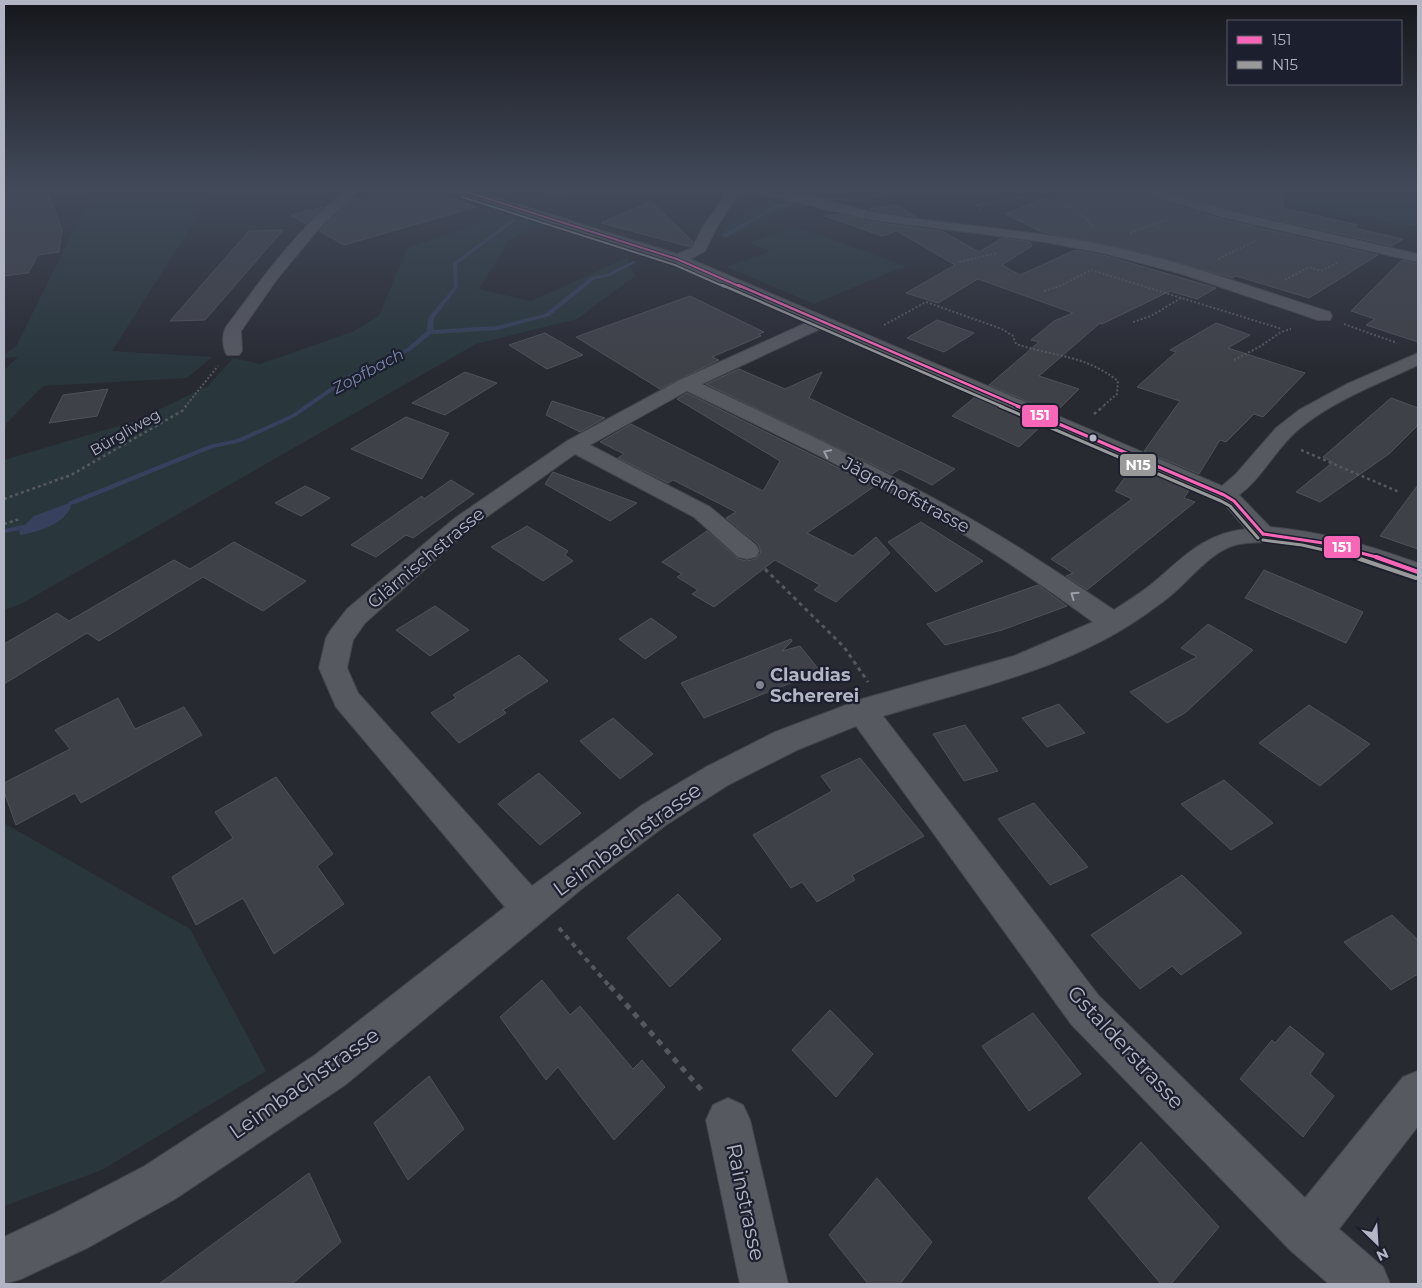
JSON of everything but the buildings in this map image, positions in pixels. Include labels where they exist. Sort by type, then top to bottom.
[{"type":"street","points":[[233,351],[232,332],[292,251]]},
{"type":"street","points":[[652,251],[677,259],[1224,494],[1234,501],[1262,534]]},
{"type":"street","points":[[677,259],[698,251]]},
{"type":"street","points":[[1113,251],[1190,272],[1324,316]]},
{"type":"street","points":[[1389,251],[1418,258]]},
{"type":"street","name":"Glärnischstrasse","points":[[543,917],[346,699],[333,668],[340,638],[356,616],[462,523],[574,445],[687,384],[821,322]]},
{"type":"street","points":[[1224,494],[1246,479],[1282,433],[1294,423],[1347,392],[1418,358]]},
{"type":"street","name":"Jägerhofstrasse","points":[[687,384],[840,459],[973,530],[1036,569],[1114,623]]},
{"type":"street","points":[[574,445],[702,512],[747,551]]},
{"type":"street","name":"Leimbachstrasse","points":[[4,1262],[72,1230],[159,1183],[330,1070],[543,917],[654,815],[717,776],[867,700],[1022,664],[1114,623],[1160,590],[1200,554],[1230,538],[1262,534],[1298,537],[1356,549],[1418,572]]},
{"type":"street","name":"Gstalderstrasse","points":[[867,700],[1085,1010],[1307,1233],[1366,1284]]},
{"type":"street","points":[[1307,1233],[1418,1092]]},
{"type":"street","name":"Rainstrasse","points":[[728,1120],[764,1284]]},
{"type":"path","points":[[959,262],[988,257],[1001,251]]},
{"type":"path","points":[[1223,263],[1215,261],[1235,251]]},
{"type":"path","points":[[1044,291],[1060,286],[1123,254]]},
{"type":"path","points":[[1282,282],[1309,267],[1321,271],[1337,262],[1344,264]]},
{"type":"path","points":[[1090,270],[1282,329],[1304,328],[1324,316],[1398,344]]},
{"type":"path","points":[[1133,322],[1151,316],[1182,297]]},
{"type":"path","points":[[876,329],[926,302],[1002,329],[1014,336],[1016,344],[1032,350],[1067,355],[1104,369],[1118,381],[1117,394],[1089,418]]},
{"type":"path","points":[[1234,360],[1244,352],[1256,349],[1282,329]]},
{"type":"path","name":"Bürgliweg","points":[[4,499],[71,475],[182,411],[210,374],[233,351]]},
{"type":"path","points":[[1282,433],[1302,441],[1296,448],[1399,492]]},
{"type":"path","points":[[4,524],[20,519]]},
{"type":"path","points":[[747,551],[844,647],[867,700]]},
{"type":"path","points":[[543,917],[728,1120]]},
{"type":"shaded area","points":[[63,251],[176,251],[112,351],[212,357],[187,378],[43,386],[6,424],[4,439],[4,370],[18,357],[4,358],[4,355],[17,345]]},
{"type":"shaded area","points":[[406,251],[502,251],[479,289],[531,301],[627,258],[635,276],[577,319],[476,344],[21,604],[4,610],[4,460],[135,421],[208,386],[233,358],[260,364],[352,332],[379,316]]},
{"type":"shaded area","points":[[771,251],[864,251],[905,266],[814,304],[727,267]]},
{"type":"shaded area","points":[[4,823],[190,929],[266,1071],[102,1170],[4,1206]]},
{"type":"water","points":[[72,502],[65,516],[59,521],[35,532],[20,535],[19,531],[34,516]]},
{"type":"waterway","points":[[430,332],[431,318],[456,287],[455,264],[472,251]]},
{"type":"waterway","name":"Zopfbach","points":[[430,332],[497,328],[547,315],[593,278],[608,275],[635,262]]},
{"type":"waterway","name":"Zopfbach","points":[[72,502],[211,446],[239,441],[293,416],[352,375],[408,350],[430,332]]},
{"type":"waterway","name":"Zopfbach","points":[[4,531],[23,527]]},
{"type":"transit line","name":"N15","points":[[631,251],[675,265],[1221,501],[1230,506],[1258,538]]},
{"type":"transit line","name":"151","points":[[652,251],[677,259],[1224,495],[1234,501],[1263,534]]},
{"type":"transit line","name":"151","points":[[1263,534],[1303,539],[1342,547],[1418,572]]},
{"type":"transit line","name":"N15","points":[[1263,540],[1341,553],[1416,578]]},
{"type":"place","name":"Claudias Schererei","points":[[760,685]]}]
